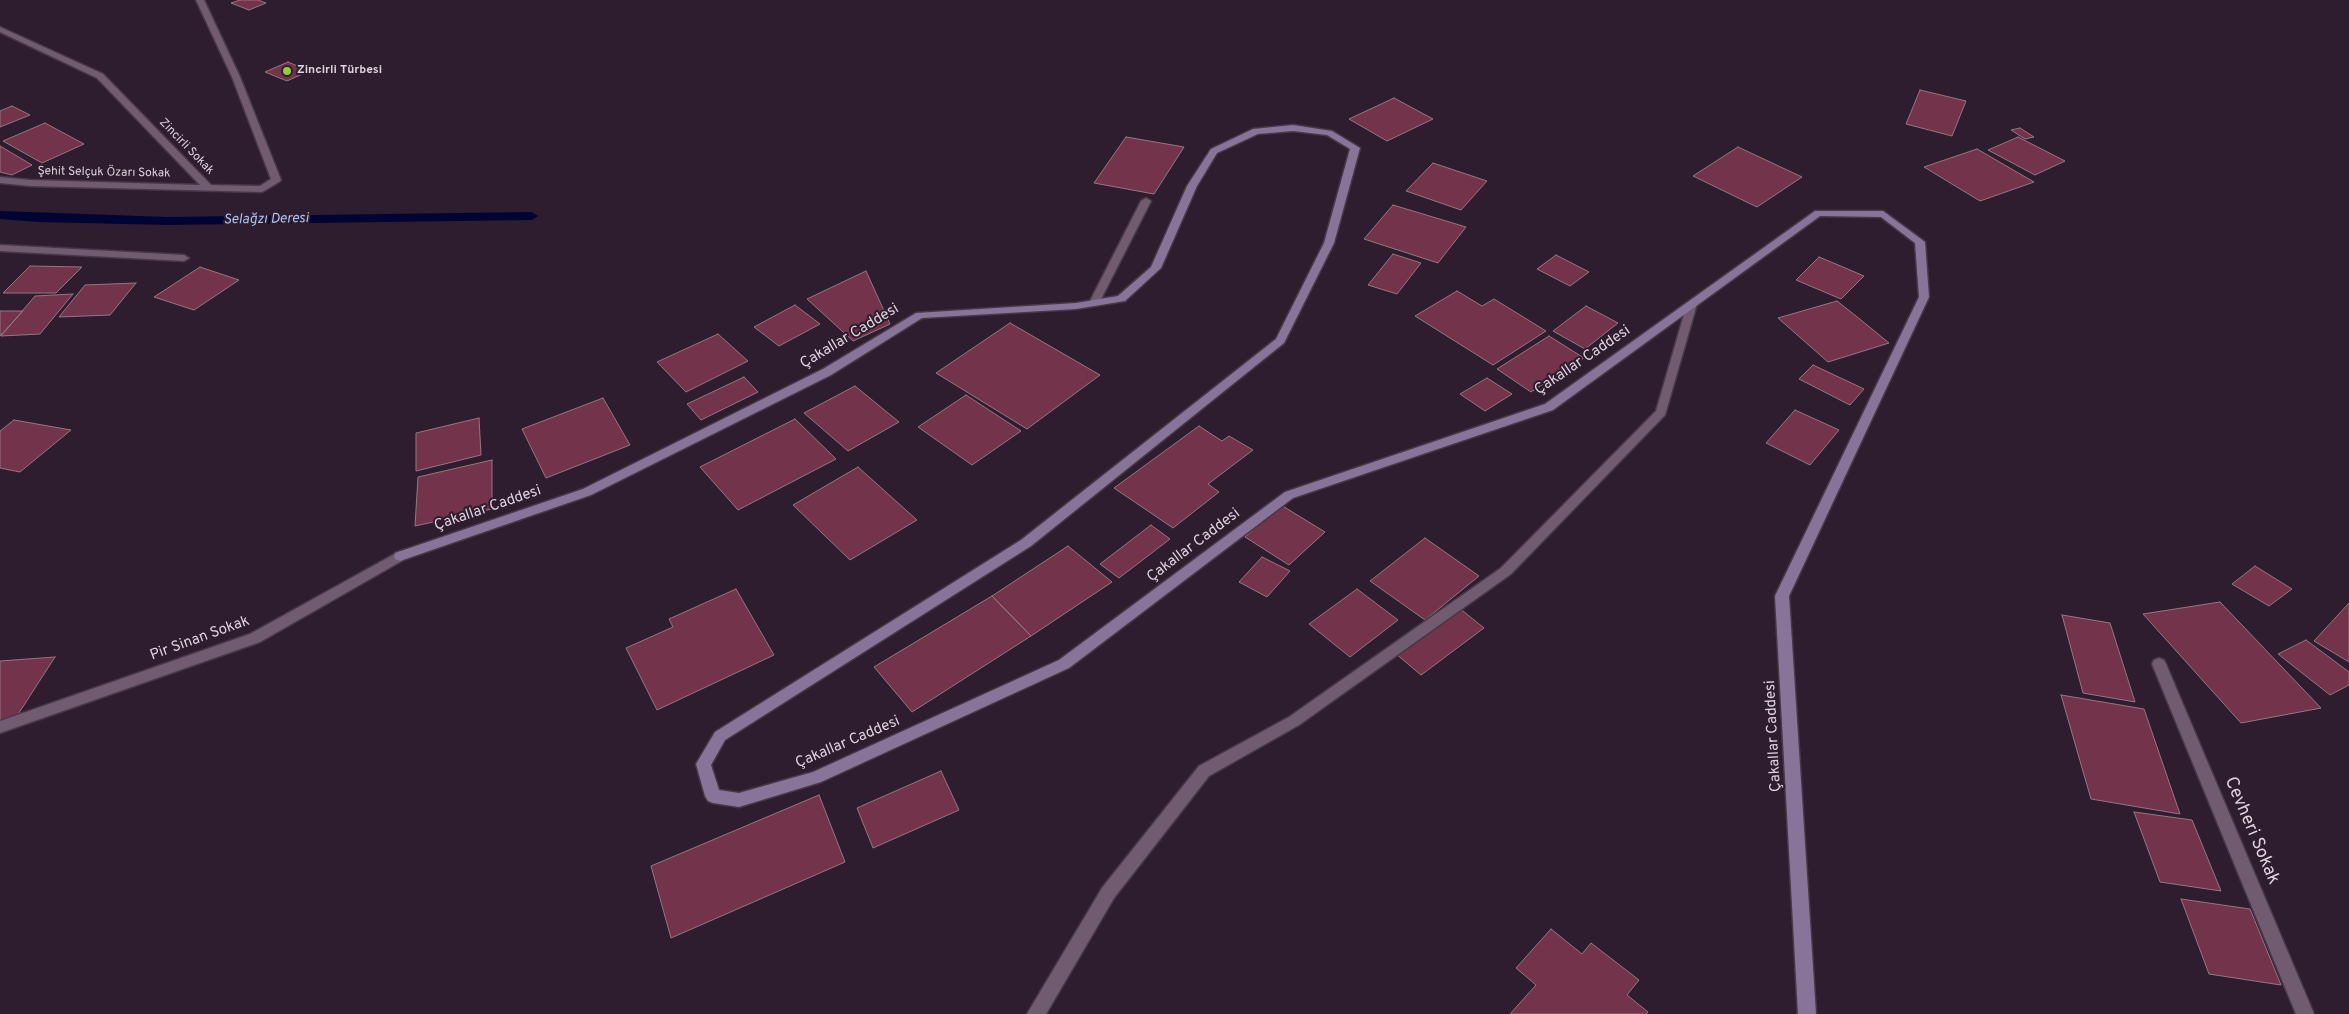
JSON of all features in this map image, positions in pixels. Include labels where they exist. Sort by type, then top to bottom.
[{"type":"street","name":"Zincirli Sokak","points":[[0,29],[100,76],[208,188],[262,189],[276,180],[236,77],[200,0]]},
{"type":"street","name":"Çakallar Caddesi","points":[[400,556],[588,492],[828,372],[920,315],[1076,306],[1121,299],[1156,268],[1192,186],[1214,151],[1256,131],[1293,128],[1329,133],[1355,148],[1329,242],[1280,341],[1026,543],[720,736],[703,764],[713,796],[739,800],[816,777],[1064,664],[1289,495],[1549,407],[1818,213],[1883,214],[1920,242],[1924,297],[1782,596],[1807,1014]]},
{"type":"street","name":"Şehit Selçuk Özarı Sokak","points":[[0,180],[30,183],[208,188]]},
{"type":"street","points":[[1094,303],[1146,201]]},
{"type":"street","points":[[0,248],[184,258]]},
{"type":"street","points":[[1036,1014],[1108,893],[1204,771],[1294,721],[1506,571],[1661,412],[1692,304]]},
{"type":"street","name":"Pir Sinan Sokak","points":[[0,727],[255,638],[400,556]]},
{"type":"street","name":"Cevheri Sokak","points":[[2160,664],[2305,1014]]},
{"type":"building","points":[[240,0],[258,0],[266,3],[249,10],[231,3]]},
{"type":"building","name":"Zincirli Türbesi","points":[[288,62],[309,71],[287,81],[265,72]]},
{"type":"building","points":[[1920,90],[1966,101],[1952,136],[1906,124]]},
{"type":"building","points":[[1394,98],[1433,119],[1387,141],[1349,119]]},
{"type":"building","points":[[12,106],[30,115],[0,127],[0,111]]},
{"type":"building","points":[[45,123],[84,144],[42,163],[3,141]]},
{"type":"building","points":[[2020,128],[2034,137],[2025,139],[2011,130]]},
{"type":"building","points":[[1126,137],[1184,147],[1154,194],[1094,183]]},
{"type":"building","points":[[2018,137],[2065,161],[2035,175],[1988,150]]},
{"type":"building","points":[[0,146],[32,165],[12,175],[0,172]]},
{"type":"building","points":[[1738,147],[1802,177],[1757,207],[1693,176]]},
{"type":"building","points":[[1977,149],[2034,182],[1980,201],[1924,167]]},
{"type":"building","points":[[1433,163],[1487,181],[1461,210],[1406,191]]},
{"type":"building","points":[[1393,205],[1466,227],[1438,263],[1364,239]]},
{"type":"building","points":[[1393,254],[1421,263],[1397,294],[1368,285]]},
{"type":"building","points":[[1556,255],[1589,272],[1570,286],[1537,269]]},
{"type":"building","points":[[1819,257],[1864,276],[1841,299],[1796,280]]},
{"type":"building","points":[[30,266],[82,267],[56,293],[3,293]]},
{"type":"building","points":[[200,267],[239,280],[194,310],[154,297]]},
{"type":"building","points":[[866,271],[890,324],[853,341],[807,299]]},
{"type":"building","points":[[136,283],[110,315],[59,317],[85,285]]},
{"type":"building","points":[[1457,291],[1482,306],[1494,299],[1546,331],[1493,365],[1415,316]]},
{"type":"building","points":[[73,294],[40,334],[1,336],[35,296]]},
{"type":"building","points":[[1837,301],[1889,343],[1828,362],[1778,318]]},
{"type":"building","points":[[795,305],[820,324],[779,346],[754,327]]},
{"type":"building","points":[[1586,306],[1618,323],[1585,349],[1553,331]]},
{"type":"building","points":[[0,311],[23,311],[0,336]]},
{"type":"building","points":[[1010,323],[1100,375],[1027,429],[936,373]]},
{"type":"building","points":[[718,334],[748,361],[686,392],[657,362]]},
{"type":"building","points":[[1549,336],[1584,358],[1531,392],[1497,369]]},
{"type":"building","points":[[1813,365],[1864,389],[1850,405],[1799,379]]},
{"type":"building","points":[[744,377],[758,392],[701,420],[687,404]]},
{"type":"building","points":[[1487,378],[1512,394],[1485,411],[1460,394]]},
{"type":"building","points":[[855,386],[899,422],[848,451],[804,413]]},
{"type":"building","points":[[966,395],[1021,431],[972,465],[918,427]]},
{"type":"building","points":[[603,398],[630,445],[546,478],[522,429]]},
{"type":"building","points":[[1795,410],[1839,430],[1810,465],[1766,443]]},
{"type":"building","points":[[479,418],[481,455],[416,471],[416,433]]},
{"type":"building","points":[[795,419],[836,459],[738,510],[700,467]]},
{"type":"building","points":[[14,420],[71,430],[20,472],[0,468],[0,431]]},
{"type":"building","points":[[1199,426],[1222,441],[1229,436],[1253,450],[1208,484],[1219,492],[1173,528],[1114,488]]},
{"type":"building","points":[[492,460],[492,509],[415,526],[418,477]]},
{"type":"building","points":[[858,467],[917,520],[850,560],[793,505]]},
{"type":"building","points":[[1281,505],[1325,532],[1289,565],[1245,537]]},
{"type":"building","points":[[1151,525],[1170,539],[1119,578],[1100,564]]},
{"type":"building","points":[[1425,538],[1479,576],[1425,620],[1370,581]]},
{"type":"building","points":[[1068,546],[1112,582],[1031,636],[992,596]]},
{"type":"building","points":[[1262,557],[1290,571],[1267,597],[1239,582]]},
{"type":"building","points":[[2255,566],[2292,589],[2269,606],[2232,584]]},
{"type":"building","points":[[736,589],[774,655],[657,710],[626,648],[673,627],[669,619]]},
{"type":"building","points":[[1357,589],[1398,620],[1350,657],[1309,624]]},
{"type":"building","points":[[992,596],[1031,636],[912,712],[874,667]]},
{"type":"building","points":[[2220,602],[2321,708],[2241,723],[2143,614]]},
{"type":"building","points":[[2349,603],[2349,662],[2314,641]]},
{"type":"building","points":[[1458,607],[1484,628],[1421,675],[1395,653]]},
{"type":"building","points":[[2062,615],[2110,623],[2135,702],[2083,693]]},
{"type":"building","points":[[2306,640],[2349,672],[2349,685],[2330,695],[2278,654]]},
{"type":"building","points":[[55,657],[15,719],[0,720],[0,661]]},
{"type":"building","points":[[2061,695],[2144,709],[2180,814],[2091,799]]},
{"type":"building","points":[[941,771],[959,810],[873,848],[857,808]]},
{"type":"building","points":[[819,795],[845,862],[671,938],[651,866]]},
{"type":"building","points":[[2134,812],[2192,820],[2221,891],[2160,882]]},
{"type":"building","points":[[2181,899],[2250,909],[2281,985],[2209,974]]},
{"type":"building","points":[[1551,929],[1582,954],[1591,943],[1639,980],[1627,995],[1648,1012],[1646,1014],[1510,1014],[1536,985],[1516,968]]},
{"type":"waterway","name":"Selağzı Deresi","points":[[0,215],[38,218],[168,221],[532,216]]},
{"type":"place","name":"Zincirli Türbesi","points":[[287,71]]}]
